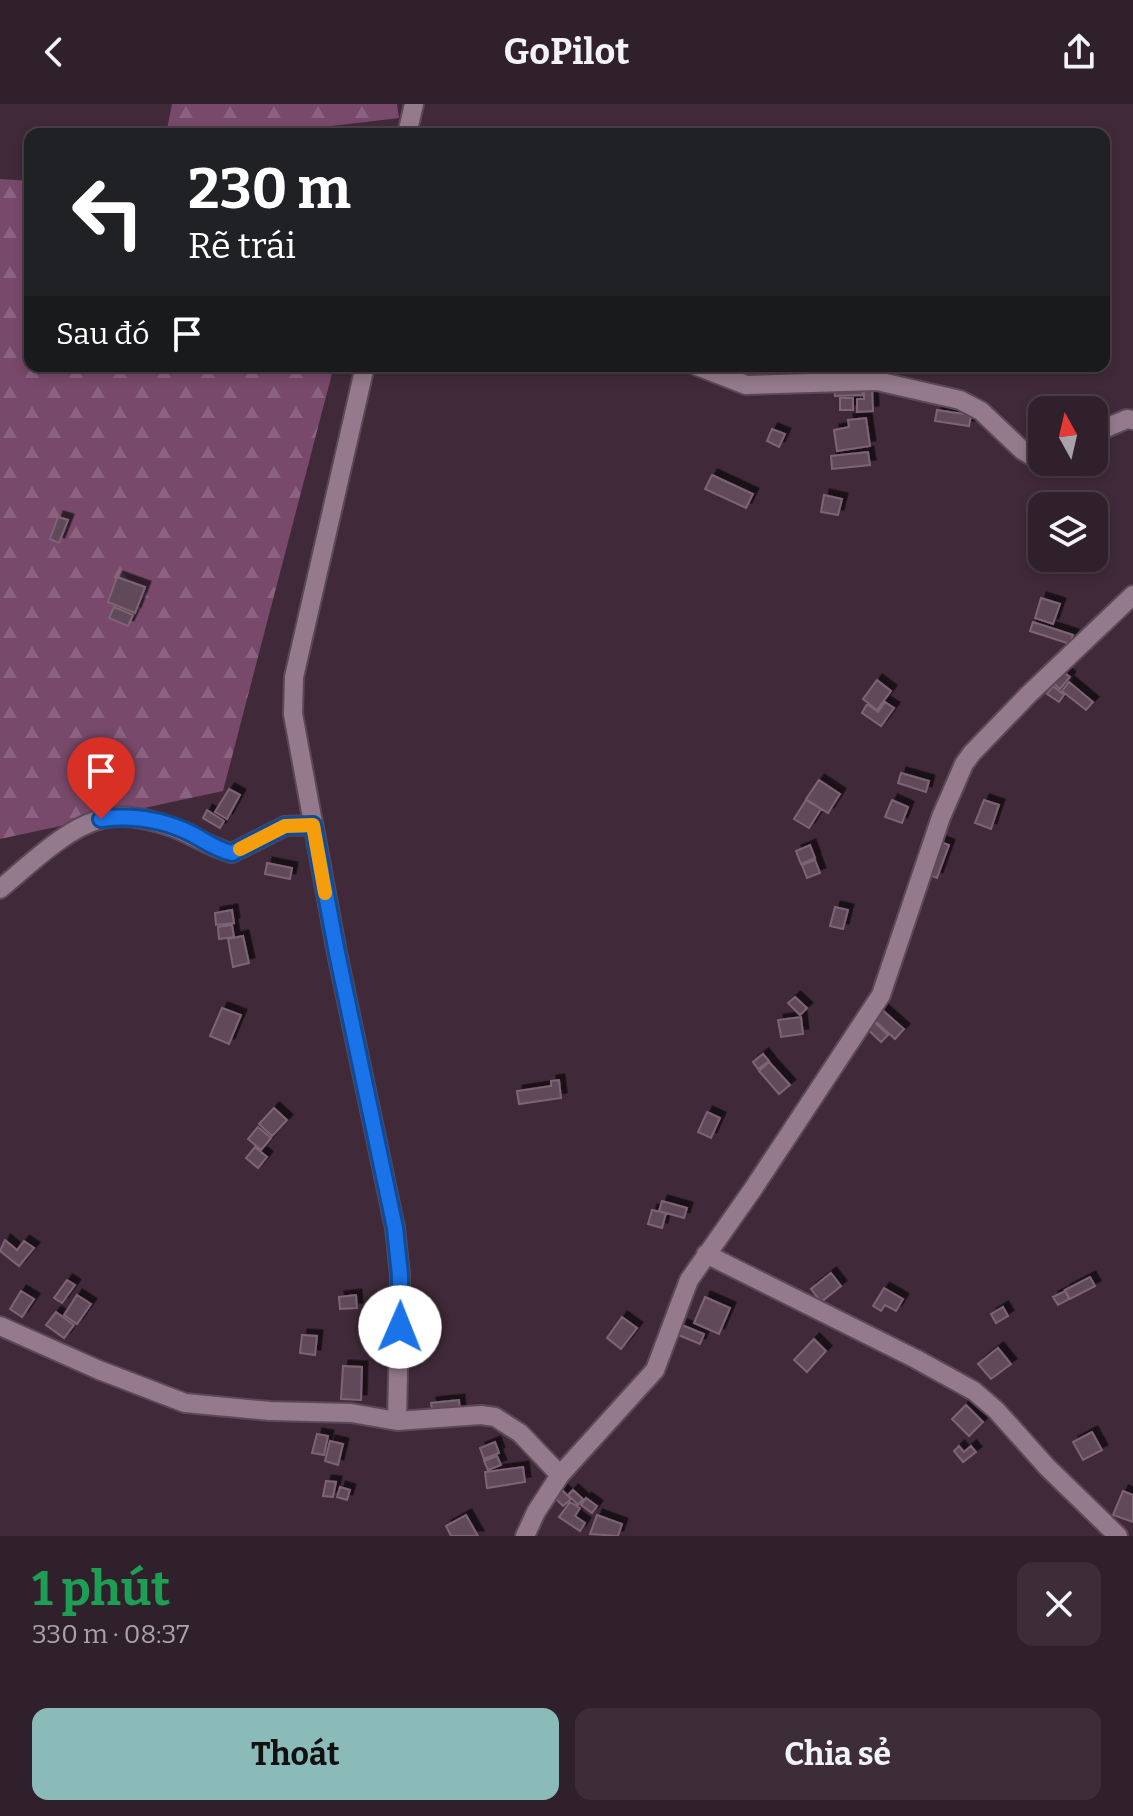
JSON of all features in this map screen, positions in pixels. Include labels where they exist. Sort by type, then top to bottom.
[{"type":"street","points":[[408,128],[414,104]]},
{"type":"street","points":[[364,372],[294,677],[293,714],[337,953],[395,1228],[400,1275],[397,1421]]},
{"type":"street","points":[[710,372],[746,385],[864,380],[960,400],[981,411],[1028,453]]},
{"type":"street","points":[[1108,427],[1127,419],[1133,420]]},
{"type":"street","points":[[525,1536],[536,1512],[560,1475],[655,1370],[682,1294],[706,1254],[753,1189],[881,995],[941,817],[964,764],[1028,695],[1133,595]]},
{"type":"street","points":[[0,889],[49,848],[101,819],[145,819],[189,833],[232,853],[285,826],[313,825]]},
{"type":"street","points":[[706,1254],[974,1391],[1118,1536]]},
{"type":"street","points":[[0,1326],[99,1370],[185,1403],[270,1411],[351,1413],[397,1421],[481,1415],[495,1417],[520,1433],[560,1475]]},
{"type":"green space","points":[[172,104],[397,104],[399,118],[315,128],[167,128]]},
{"type":"green space","points":[[0,179],[24,181],[24,372],[332,372],[223,791],[0,839]]},
{"type":"building","points":[[862,385],[863,395],[835,396],[834,386]]},
{"type":"building","points":[[864,387],[872,387],[873,411],[857,412],[857,399],[864,399]]},
{"type":"building","points":[[840,398],[853,398],[853,410],[840,410]]},
{"type":"building","points":[[937,410],[971,415],[969,426],[935,421]]},
{"type":"building","points":[[866,418],[870,446],[837,451],[834,430],[849,427],[848,420]]},
{"type":"building","points":[[772,429],[785,434],[779,447],[767,441]]},
{"type":"building","points":[[868,452],[870,465],[832,469],[831,456]]},
{"type":"building","points":[[712,475],[753,494],[746,508],[705,489]]},
{"type":"building","points":[[824,495],[842,499],[838,515],[821,512]]},
{"type":"building","points":[[58,517],[68,520],[59,543],[50,539]]},
{"type":"building","points":[[117,577],[145,587],[135,613],[108,602]]},
{"type":"building","points":[[1041,598],[1060,604],[1053,624],[1035,618]]},
{"type":"building","points":[[114,607],[133,615],[128,626],[109,618]]},
{"type":"building","points":[[1033,622],[1073,635],[1070,644],[1030,631]]},
{"type":"building","points":[[1061,670],[1070,677],[1060,689],[1051,681]]},
{"type":"building","points":[[877,680],[891,691],[877,710],[863,699]]},
{"type":"building","points":[[1069,682],[1093,702],[1086,710],[1062,691]]},
{"type":"building","points":[[1053,686],[1064,695],[1059,702],[1047,694]]},
{"type":"building","points":[[885,702],[894,708],[881,726],[862,713],[867,704],[878,712]]},
{"type":"building","points":[[901,773],[929,781],[926,792],[898,783]]},
{"type":"building","points":[[819,780],[840,794],[828,813],[806,799]]},
{"type":"building","points":[[229,789],[240,795],[227,819],[215,812]]},
{"type":"building","points":[[806,800],[821,809],[809,828],[794,819]]},
{"type":"building","points":[[892,800],[908,807],[902,823],[885,817]]},
{"type":"building","points":[[984,800],[999,805],[991,829],[975,823]]},
{"type":"building","points":[[207,810],[224,821],[220,828],[203,818]]},
{"type":"building","points":[[935,840],[949,845],[937,878],[923,873]]},
{"type":"building","points":[[810,845],[815,858],[801,864],[796,851]]},
{"type":"building","points":[[815,860],[820,873],[807,878],[802,865]]},
{"type":"building","points":[[267,863],[292,868],[290,879],[265,874]]},
{"type":"building","points":[[835,907],[848,910],[843,929],[830,926]]},
{"type":"building","points":[[232,910],[234,923],[216,925],[215,913]]},
{"type":"building","points":[[232,925],[234,937],[219,939],[218,927]]},
{"type":"building","points":[[243,936],[249,963],[233,967],[228,939]]},
{"type":"building","points":[[795,997],[807,1008],[800,1015],[788,1003]]},
{"type":"building","points":[[879,1007],[904,1029],[895,1039],[871,1017]]},
{"type":"building","points":[[222,1008],[241,1015],[229,1044],[210,1036]]},
{"type":"building","points":[[801,1017],[803,1034],[781,1037],[778,1020]]},
{"type":"building","points":[[870,1018],[888,1035],[881,1042],[863,1025]]},
{"type":"building","points":[[763,1054],[769,1061],[758,1069],[753,1062]]},
{"type":"building","points":[[769,1062],[790,1085],[779,1094],[759,1071]]},
{"type":"building","points":[[559,1080],[561,1098],[519,1104],[517,1091],[551,1086],[551,1081]]},
{"type":"building","points":[[274,1108],[287,1120],[272,1136],[259,1124]]},
{"type":"building","points":[[707,1112],[720,1118],[711,1138],[698,1132]]},
{"type":"building","points":[[258,1127],[271,1138],[261,1150],[248,1139]]},
{"type":"building","points":[[255,1147],[267,1157],[258,1168],[246,1158]]},
{"type":"building","points":[[662,1201],[687,1208],[684,1218],[659,1211]]},
{"type":"building","points":[[652,1210],[666,1213],[662,1228],[648,1224]]},
{"type":"building","points":[[5,1240],[17,1250],[24,1241],[34,1248],[19,1266],[0,1251]]},
{"type":"building","points":[[831,1273],[841,1286],[821,1302],[811,1289]]},
{"type":"building","points":[[1090,1277],[1095,1286],[1070,1299],[1065,1290]]},
{"type":"building","points":[[67,1280],[75,1285],[62,1303],[54,1298]]},
{"type":"building","points":[[884,1288],[903,1299],[896,1311],[885,1305],[881,1311],[873,1306]]},
{"type":"building","points":[[21,1291],[34,1299],[22,1317],[10,1309]]},
{"type":"building","points":[[1065,1291],[1069,1299],[1058,1305],[1053,1297]]},
{"type":"building","points":[[77,1295],[91,1304],[77,1324],[64,1315]]},
{"type":"building","points":[[356,1295],[357,1308],[340,1309],[339,1297]]},
{"type":"building","points":[[705,1297],[730,1308],[719,1334],[694,1323]]},
{"type":"building","points":[[1003,1307],[1008,1316],[996,1323],[991,1314]]},
{"type":"building","points":[[56,1312],[74,1325],[64,1338],[46,1325]]},
{"type":"building","points":[[622,1317],[637,1328],[621,1349],[607,1338]]},
{"type":"building","points":[[682,1325],[704,1334],[700,1344],[678,1335]]},
{"type":"building","points":[[302,1335],[317,1336],[315,1355],[300,1353]]},
{"type":"building","points":[[814,1339],[826,1351],[807,1372],[794,1360]]},
{"type":"building","points":[[998,1348],[1011,1364],[991,1379],[978,1364]]},
{"type":"building","points":[[343,1366],[362,1367],[361,1400],[341,1399]]},
{"type":"building","points":[[459,1400],[460,1412],[433,1415],[431,1403]]},
{"type":"building","points":[[966,1405],[983,1422],[969,1436],[952,1419]]},
{"type":"building","points":[[1092,1432],[1102,1450],[1083,1460],[1073,1442]]},
{"type":"building","points":[[317,1434],[328,1436],[324,1455],[312,1453]]},
{"type":"building","points":[[330,1441],[343,1444],[338,1465],[325,1461]]},
{"type":"building","points":[[495,1442],[499,1453],[484,1459],[480,1448]]},
{"type":"building","points":[[959,1446],[964,1452],[971,1446],[976,1452],[963,1462],[954,1451]]},
{"type":"building","points":[[497,1456],[501,1465],[488,1470],[484,1461]]},
{"type":"building","points":[[523,1467],[525,1482],[487,1488],[485,1472]]},
{"type":"building","points":[[326,1481],[336,1482],[333,1497],[323,1496]]},
{"type":"building","points":[[340,1487],[350,1490],[347,1500],[337,1497]]},
{"type":"building","points":[[562,1490],[571,1499],[563,1506],[555,1498]]},
{"type":"building","points":[[573,1490],[583,1499],[578,1505],[568,1495]]},
{"type":"building","points":[[1123,1491],[1133,1495],[1133,1522],[1113,1515]]},
{"type":"building","points":[[586,1498],[597,1506],[592,1513],[581,1505]]},
{"type":"building","points":[[570,1502],[580,1508],[575,1516],[585,1523],[580,1531],[559,1517]]},
{"type":"building","points":[[466,1515],[478,1536],[451,1536],[446,1526]]},
{"type":"building","points":[[597,1515],[622,1524],[618,1536],[590,1534]]},
{"type":"slow traffic","points":[[240,849],[285,826],[313,825],[325,893]]},
{"type":"route","points":[[101,819],[145,819],[189,833],[232,853],[285,826],[313,825],[395,1228],[400,1275],[400,1327]]}]
